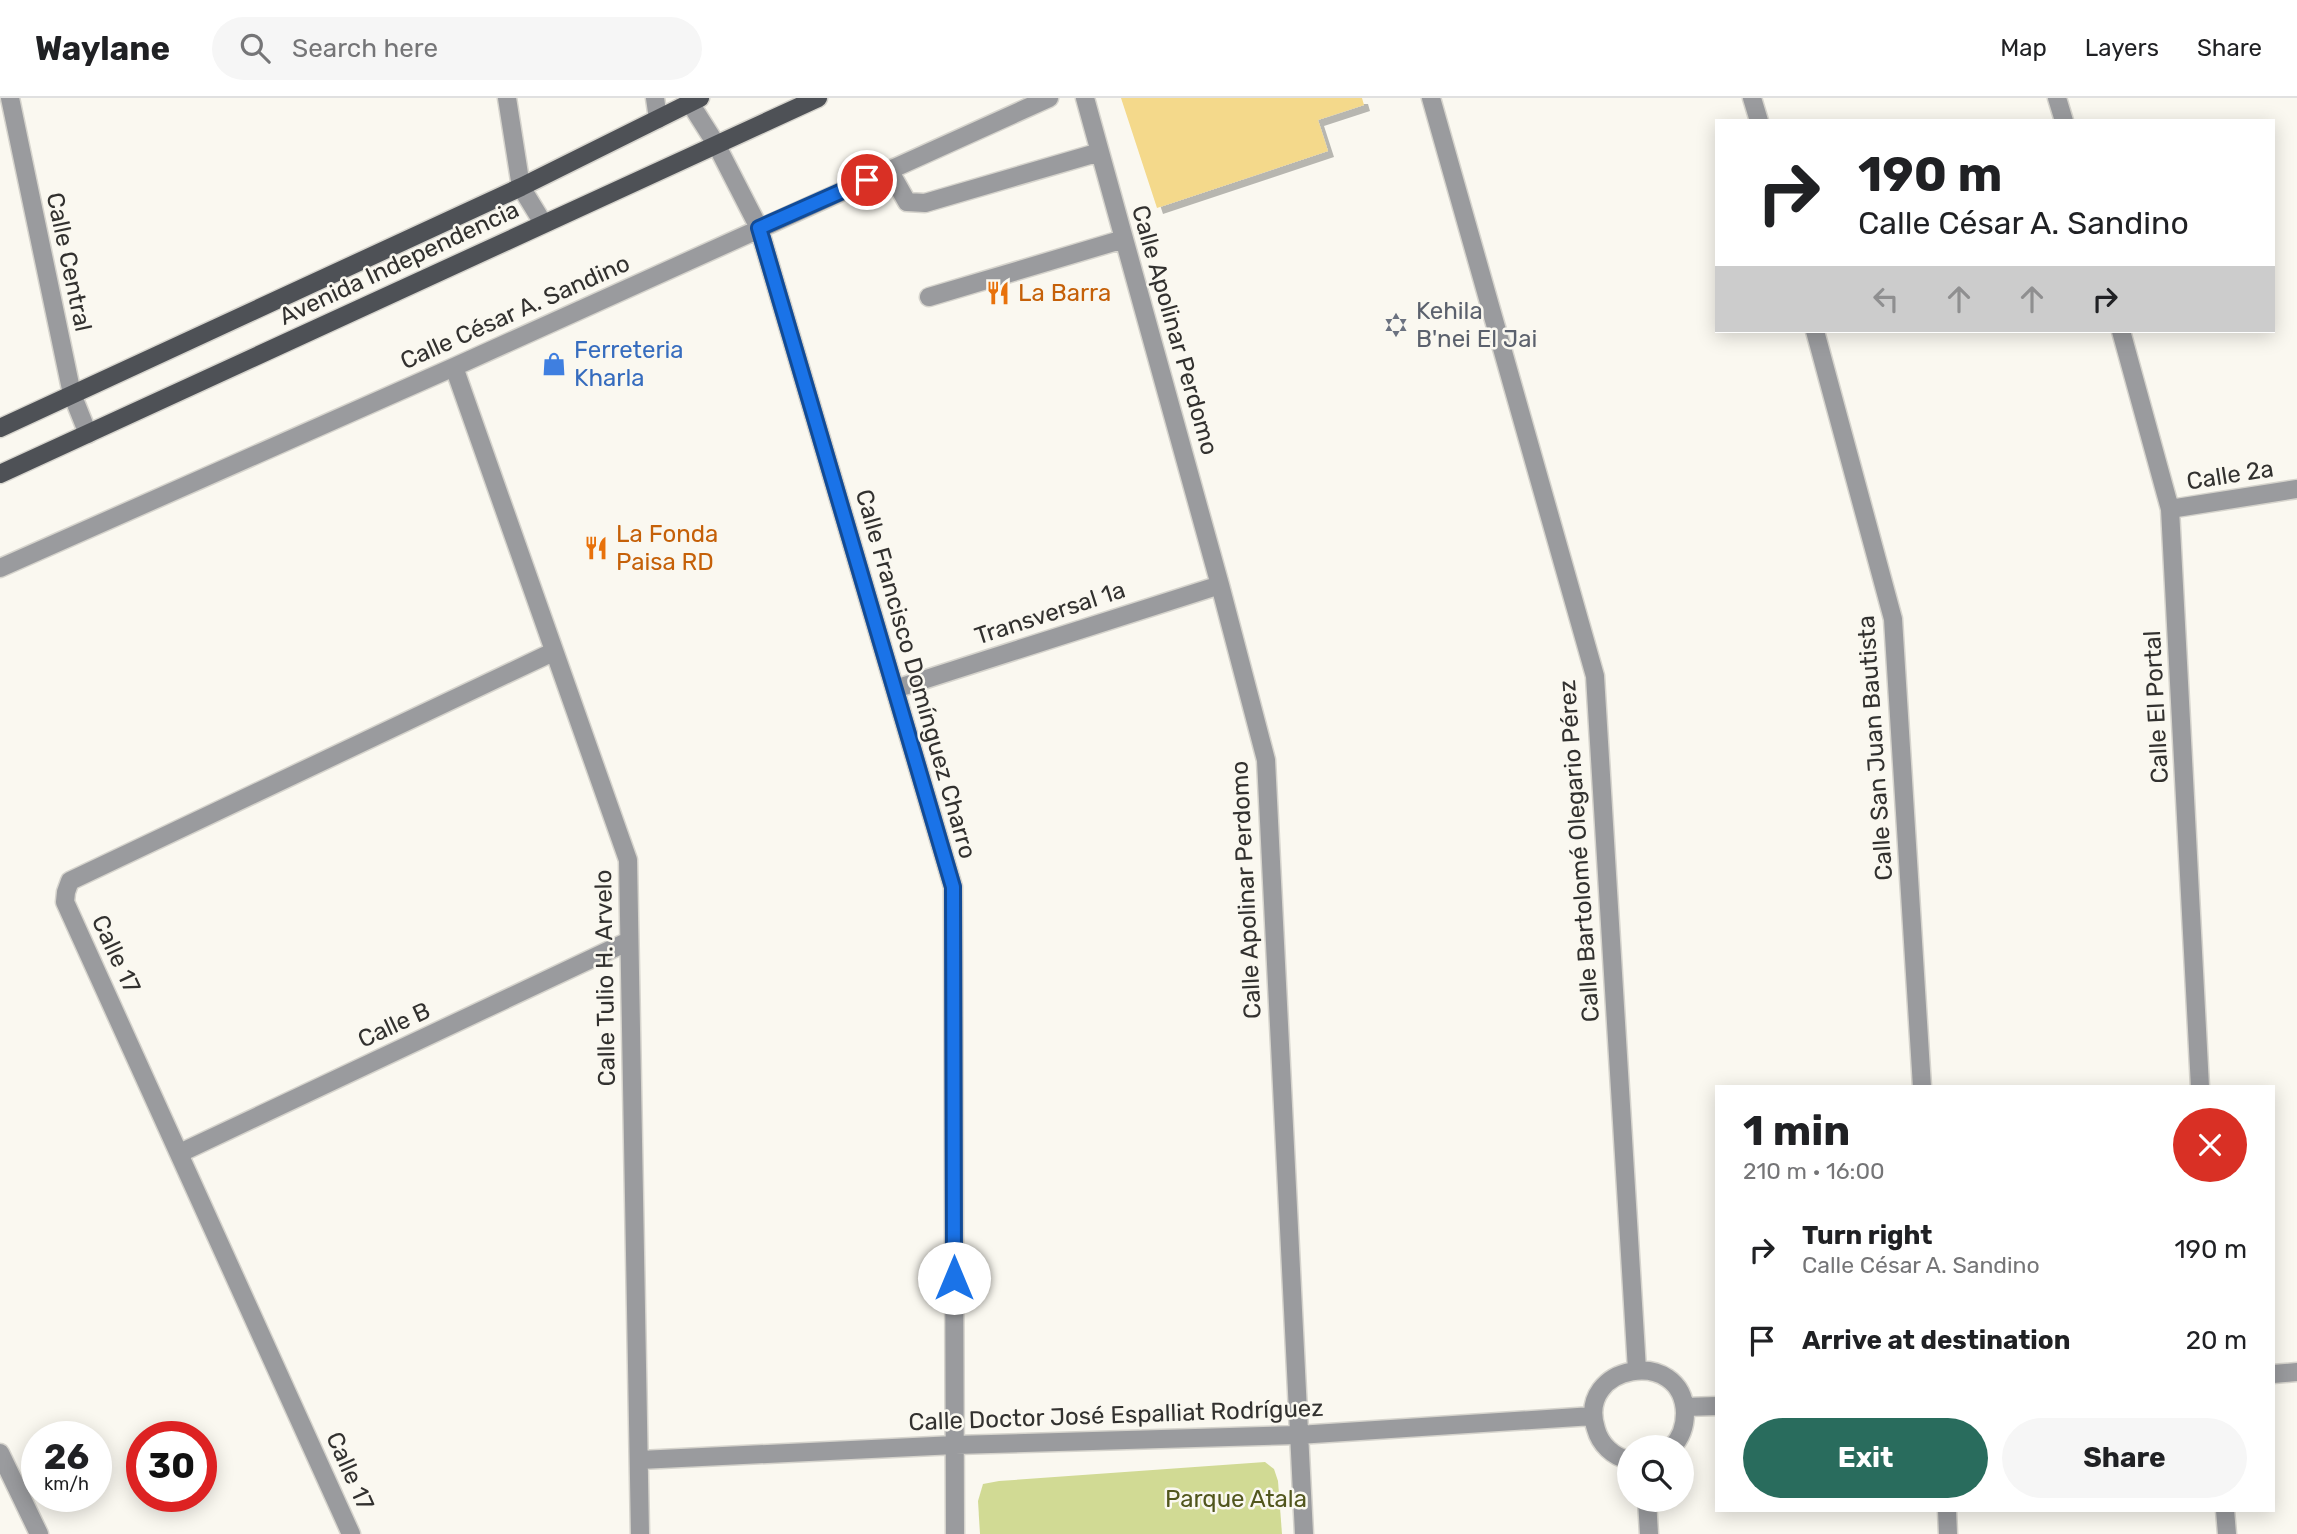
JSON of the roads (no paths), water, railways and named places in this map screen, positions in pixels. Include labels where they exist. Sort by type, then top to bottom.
[{"type":"main road","name":"Avenida Independencia","points":[[0,474],[818,98]]},
{"type":"main road","name":"Avenida Independencia","points":[[0,428],[521,187],[695,100]]},
{"type":"street","name":"Calle Central","points":[[10,98],[72,394],[88,433]]},
{"type":"street","points":[[507,98],[521,187],[543,223]]},
{"type":"street","points":[[654,98],[658,119]]},
{"type":"street","name":"Calle César A. Sandino","points":[[0,568],[454,367],[1049,98]]},
{"type":"street","name":"Calle Apolinar Perdomo","points":[[1085,98],[1266,760],[1304,1534]]},
{"type":"street","name":"Calle Bartolomé Olegario Pérez","points":[[1431,98],[1595,676],[1637,1370]]},
{"type":"street","points":[[1752,98],[1758,119]]},
{"type":"street","points":[[2057,98],[2063,119]]},
{"type":"street","name":"Calle Francisco Domínguez Charro","points":[[695,100],[759,228],[953,887],[955,1534]]},
{"type":"street","points":[[889,170],[907,202],[925,203],[1100,152]]},
{"type":"street","points":[[929,297],[1124,239]]},
{"type":"street","name":"Calle San Juan Bautista","points":[[1816,333],[1893,619],[1922,1085]]},
{"type":"street","name":"Calle El Portal","points":[[2122,333],[2170,509],[2200,1085]]},
{"type":"street","name":"Calle Tulio H. Arvelo","points":[[454,367],[628,860],[640,1534]]},
{"type":"street","name":"Calle 2a","points":[[2170,509],[2297,489]]},
{"type":"street","name":"Transversal 1a","points":[[895,689],[1220,584]]},
{"type":"street","name":"Calle 17","points":[[351,1534],[65,902],[66,892],[70,881],[553,652]]},
{"type":"street","name":"Calle B","points":[[180,1153],[629,941]]},
{"type":"street","points":[[1617,1456],[1599,1437],[1593,1416],[1594,1405],[1605,1384],[1615,1377],[1637,1370],[1648,1370],[1668,1379],[1676,1387],[1685,1408],[1681,1435]]},
{"type":"street","points":[[2275,1374],[2297,1372]]},
{"type":"street","points":[[1685,1408],[1715,1406]]},
{"type":"street","name":"Calle Doctor José Espalliat Rodríguez","points":[[640,1460],[955,1445],[1298,1435],[1593,1416]]},
{"type":"street","points":[[0,1453],[39,1534]]},
{"type":"street","points":[[1648,1512],[1649,1534]]},
{"type":"street","points":[[1947,1512],[1948,1534]]},
{"type":"street","points":[[2225,1512],[2227,1534]]},
{"type":"place","name":"La Barra","points":[[998,293]]},
{"type":"place","name":"Kehila B'nei El Jai","points":[[1396,325]]},
{"type":"place","name":"Ferreteria Kharla","points":[[554,364]]},
{"type":"place","name":"La Fonda Paisa RD","points":[[596,548]]},
{"type":"park label","name":"Parque Atala","points":[[1236,1499]]}]
